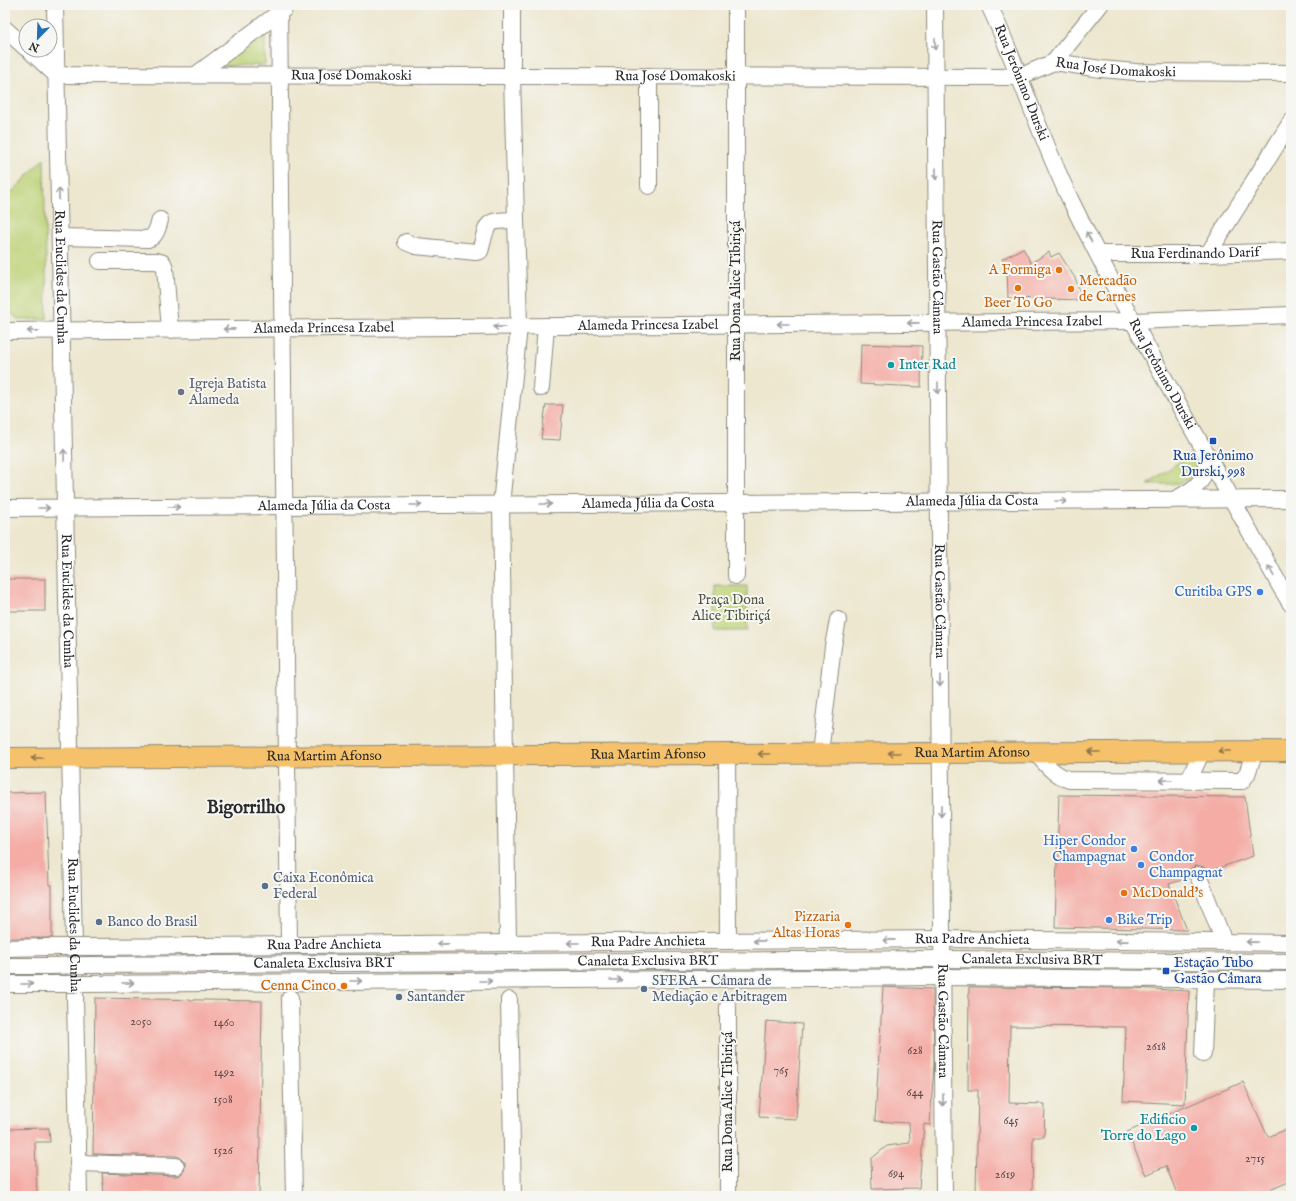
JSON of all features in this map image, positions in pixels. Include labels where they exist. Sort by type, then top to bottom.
[{"type":"main road","name":"Rua Martim Afonso","points":[[5,758],[1291,751]]},
{"type":"street","name":"Rua Euclides da Cunha","points":[[55,5],[79,1196]]},
{"type":"street","points":[[508,943],[501,505],[519,326],[512,76],[512,5]]},
{"type":"street","name":"Rua Dona Alice Tibiriçá","points":[[736,5],[736,576]]},
{"type":"street","name":"Rua Gastão Câmara","points":[[935,5],[944,1196]]},
{"type":"street","name":"Rua Jerônimo Durski","points":[[989,5],[1060,180],[1134,321],[1291,604]]},
{"type":"street","points":[[1054,62],[1100,5]]},
{"type":"street","points":[[196,75],[282,8]]},
{"type":"street","points":[[282,8],[279,75],[289,945]]},
{"type":"street","points":[[5,29],[18,41]]},
{"type":"street","points":[[38,58],[56,74]]},
{"type":"street","name":"Rua José Domakoski","points":[[56,74],[1019,77],[1054,62],[1136,72],[1291,73]]},
{"type":"street","points":[[649,76],[649,186]]},
{"type":"street","points":[[1208,254],[1291,122]]},
{"type":"street","points":[[60,237],[148,239],[153,238],[160,220]]},
{"type":"street","points":[[406,242],[416,246],[476,252],[480,251],[486,228],[489,224],[497,220],[516,220]]},
{"type":"street","name":"Rua Ferdinando Darif","points":[[1098,254],[1208,254],[1291,251]]},
{"type":"street","points":[[100,261],[156,261],[163,263],[165,268],[170,330]]},
{"type":"street","name":"Alameda Princesa Izabel","points":[[5,331],[1134,321],[1291,314]]},
{"type":"street","points":[[541,388],[546,326]]},
{"type":"street","points":[[1175,500],[1189,492],[1201,481],[1207,468],[1208,456]]},
{"type":"street","name":"Alameda Júlia da Costa","points":[[5,508],[1291,499]]},
{"type":"street","points":[[820,753],[833,646],[838,620]]},
{"type":"street","points":[[1189,780],[1202,751]]},
{"type":"street","points":[[1035,752],[1052,771],[1061,777],[1070,780],[1242,781],[1247,774],[1255,751]]},
{"type":"street","points":[[727,754],[728,941]]},
{"type":"street","points":[[1198,875],[1224,942]]},
{"type":"street","name":"Rua Padre Anchieta","points":[[5,948],[942,939],[1291,943]]},
{"type":"street","name":"Canaleta Exclusiva BRT","points":[[5,966],[942,959],[1291,962]]},
{"type":"street","points":[[5,984],[942,977],[1291,980]]},
{"type":"street","points":[[1203,1054],[1206,980]]},
{"type":"street","points":[[290,998],[294,1196]]},
{"type":"street","points":[[509,1000],[512,1196]]},
{"type":"street","name":"Rua Dona Alice Tibiriçá","points":[[728,1007],[728,1196]]},
{"type":"street","points":[[78,1163],[176,1166]]},
{"type":"green space","points":[[265,30],[265,65],[218,66]]},
{"type":"green space","points":[[44,158],[47,319],[19,320],[5,307],[5,200]]},
{"type":"green space","points":[[1192,453],[1197,465],[1196,470],[1190,478],[1173,484],[1147,484]]},
{"type":"green space","name":"Praça Dona Alice Tibiriçá","points":[[715,586],[747,586],[747,631],[715,631]]},
{"type":"building","points":[[1023,248],[1031,263],[1049,252],[1051,257],[1059,253],[1075,278],[1083,300],[1008,298],[1007,269],[1002,259]]},
{"type":"building","name":"Inter Rad","points":[[861,344],[922,346],[921,387],[860,384]]},
{"type":"building","points":[[546,405],[563,405],[560,440],[541,439]]},
{"type":"building","points":[[7,579],[45,579],[45,611],[7,611]]},
{"type":"building","points":[[46,792],[49,885],[52,885],[52,938],[6,938],[5,793]]},
{"type":"building","name":"Condor Champagnat","points":[[1059,795],[1245,797],[1253,856],[1207,872],[1204,867],[1195,866],[1190,869],[1189,878],[1169,884],[1187,930],[1055,927]]},
{"type":"building","points":[[883,987],[933,989],[934,1064],[930,1125],[924,1124],[919,1188],[872,1189],[871,1159],[887,1146],[910,1143],[909,1123],[875,1121]]},
{"type":"building","points":[[969,987],[1134,988],[1189,991],[1185,1104],[1123,1101],[1126,1027],[1010,1026],[1009,1103],[1045,1104],[1044,1137],[1033,1137],[1032,1196],[976,1195],[978,1090],[968,1090]]},
{"type":"building","points":[[95,998],[262,1001],[259,1196],[185,1196],[185,1193],[104,1195],[102,1173],[176,1176],[180,1175],[184,1171],[185,1162],[176,1156],[93,1154]]},
{"type":"building","points":[[766,1021],[802,1024],[796,1119],[759,1117]]},
{"type":"building","points":[[1243,1082],[1268,1137],[1287,1129],[1291,1138],[1291,1181],[1256,1196],[1178,1196],[1166,1166],[1146,1175],[1127,1132]]},
{"type":"building","points":[[49,1128],[50,1142],[35,1142],[37,1196],[5,1196],[5,1129]]},
{"type":"place","name":"A Formiga","points":[[1059,270]]},
{"type":"place","name":"Beer To Go","points":[[1018,288]]},
{"type":"place","name":"Mercadão de Carnes","points":[[1071,289]]},
{"type":"place","name":"Inter Rad","points":[[891,365]]},
{"type":"place","name":"Igreja Batista Alameda","points":[[181,392]]},
{"type":"place","name":"Rua Jerônimo Durski, 998","points":[[1213,441]]},
{"type":"place","name":"Curitiba GPS","points":[[1260,592]]},
{"type":"place","name":"Hiper Condor Champagnat","points":[[1134,849]]},
{"type":"place","name":"Condor Champagnat","points":[[1141,865]]},
{"type":"place","name":"Caixa Econômica Federal","points":[[265,886]]},
{"type":"place","name":"McDonald's","points":[[1124,893]]},
{"type":"place","name":"Bike Trip","points":[[1109,920]]},
{"type":"place","name":"Banco do Brasil","points":[[99,922]]},
{"type":"place","name":"Pizzaria Altas Horas","points":[[848,925]]},
{"type":"place","name":"Estação Tubo Gastão Câmara","points":[[1166,971]]},
{"type":"place","name":"Cenna Cinco","points":[[344,986]]},
{"type":"place","name":"SFERA - Câmara de Mediação e Arbitragem","points":[[644,989]]},
{"type":"place","name":"Santander","points":[[399,997]]},
{"type":"place","name":"Edificio Torre do Lago","points":[[1194,1128]]},
{"type":"district","name":"Bigorrilho","points":[[246,808]]}]
